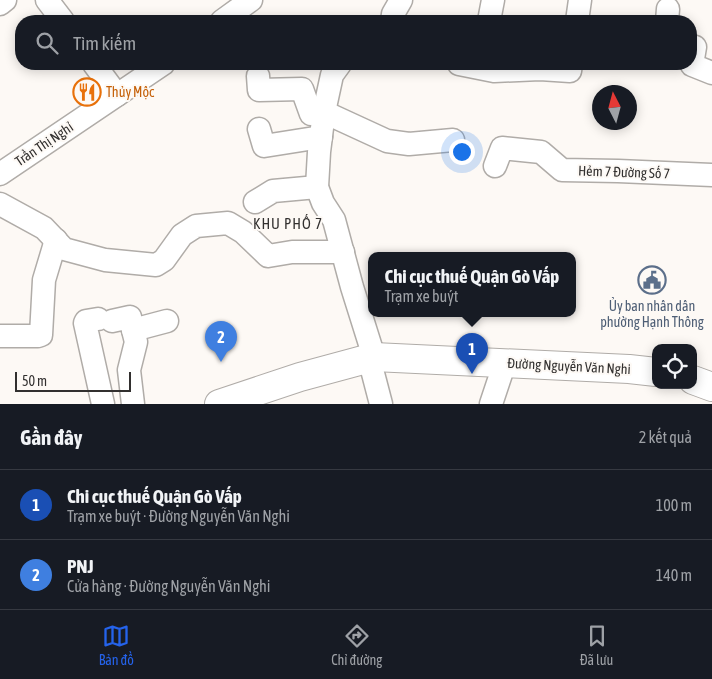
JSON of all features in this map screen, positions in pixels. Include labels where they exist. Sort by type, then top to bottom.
[{"type":"main road","name":"Đường Nguyễn Văn Nghi","points":[[219,404],[300,377],[372,358],[506,362],[652,372]]},
{"type":"street","points":[[0,4],[5,0]]},
{"type":"street","points":[[47,0],[58,15]]},
{"type":"street","points":[[393,15],[401,0]]},
{"type":"street","points":[[490,15],[493,0]]},
{"type":"street","points":[[578,15],[580,0]]},
{"type":"street","points":[[697,66],[712,73]]},
{"type":"street","points":[[98,70],[117,95]]},
{"type":"street","name":"Trần Thị Nghỉ","points":[[0,174],[154,70]]},
{"type":"street","points":[[333,70],[324,112],[317,187],[323,203],[334,220],[372,358],[381,404]]},
{"type":"street","points":[[258,76],[259,90],[302,89],[311,114],[324,112],[387,141],[409,144],[453,140]]},
{"type":"street","points":[[259,129],[264,146],[321,137]]},
{"type":"street","name":"Hẻm 7 Đường Số 7","points":[[495,166],[502,148],[541,152],[562,170],[712,175]]},
{"type":"street","points":[[255,202],[273,192],[317,187]]},
{"type":"street","points":[[0,204],[44,228],[64,249],[105,260],[156,265],[164,260],[182,235],[196,226],[228,222],[243,232],[268,256],[292,252],[343,252]]},
{"type":"street","points":[[0,336],[41,335],[44,280],[56,240]]},
{"type":"street","points":[[103,404],[85,323],[86,321],[130,318],[136,342],[129,370],[133,404]]},
{"type":"street","points":[[133,330],[167,321]]},
{"type":"street","points":[[491,404],[506,362]]},
{"type":"place","name":"Thủy Mộc","points":[[87,92]]},
{"type":"place","name":"Ủy ban nhân dân phường Hạnh Thông","points":[[652,280]]},
{"type":"place","name":"PNJ","points":[[221,362]]},
{"type":"place","name":"Chi cục thuế Quận Gò Vấp","points":[[472,374]]},
{"type":"district","name":"KHU PHỐ 7","points":[[288,224]]}]
